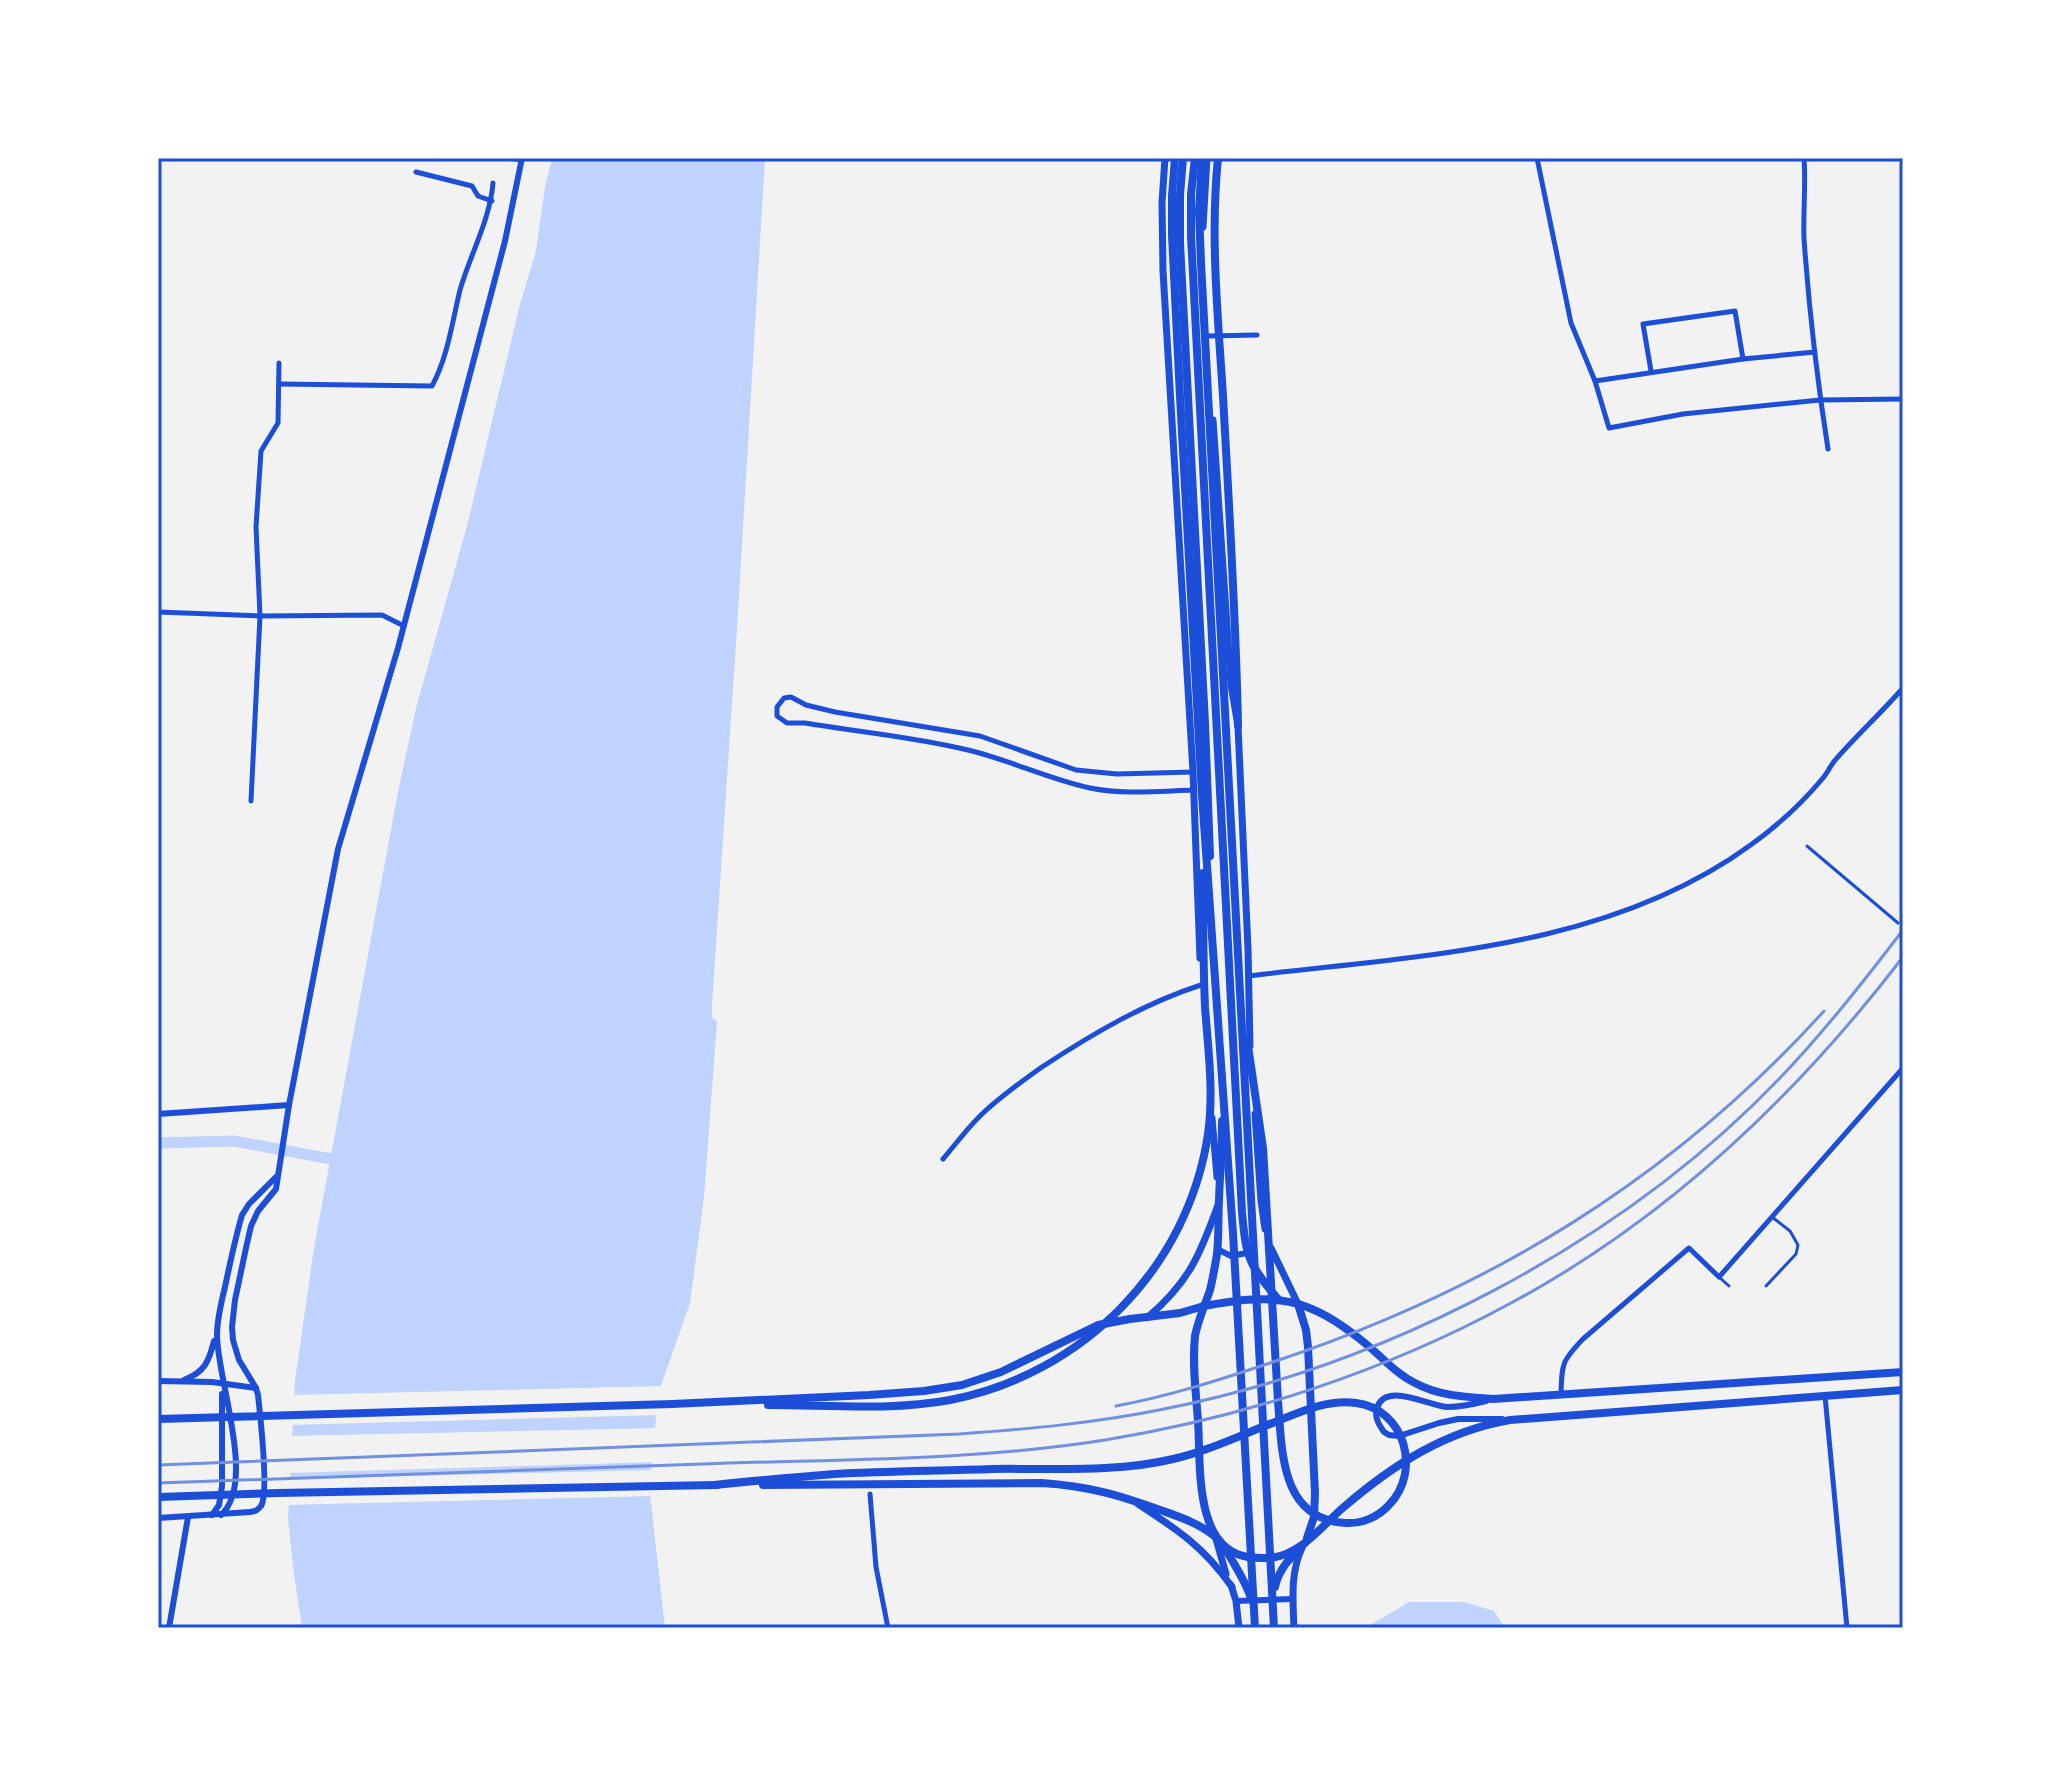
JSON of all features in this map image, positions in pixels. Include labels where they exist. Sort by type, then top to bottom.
[{"type":"main road","points":[[1165,158],[1163,271],[1193,772],[1198,793],[1232,1219],[1254,1628]]},
{"type":"main road","points":[[672,1404],[895,1405],[977,1394],[1051,1364],[1093,1333],[1132,1296],[1157,1265],[1181,1225],[1208,1133],[1210,1097],[1172,235],[1175,158]]},
{"type":"main road","points":[[1183,158],[1180,243],[1221,1101],[1217,1249],[1214,1273],[1197,1325],[1195,1365],[1203,1502],[1216,1537],[1245,1583],[1251,1600],[1254,1628]]},
{"type":"main road","points":[[1195,158],[1191,236],[1242,1212],[1251,1265],[1278,1299]]},
{"type":"main road","points":[[1204,158],[1203,234],[1208,336],[1231,693],[1238,726]]},
{"type":"main road","points":[[1204,158],[1200,242],[1275,1628]]},
{"type":"main road","points":[[1218,158],[1214,219],[1216,292],[1234,605],[1249,1030],[1263,1222],[1267,1239],[1298,1304],[1308,1347],[1314,1517],[1294,1571],[1294,1628]]},
{"type":"main road","points":[[1206,499],[1217,469]]},
{"type":"main road","points":[[1216,696],[1238,726]]},
{"type":"main road","points":[[1148,1317],[1169,1298],[1191,1270],[1219,1202],[1201,985],[1198,793]]},
{"type":"main road","points":[[1231,1008],[1248,976]]},
{"type":"main road","points":[[714,1485],[859,1473],[1142,1465],[1206,1449],[1256,1430],[1268,1425],[1281,1420],[1294,1415],[1315,1407],[1343,1402],[1376,1409],[1401,1434],[1406,1455],[1405,1478],[1401,1490],[1389,1506],[1362,1521],[1330,1521],[1305,1508],[1297,1498],[1287,1473],[1281,1432],[1279,1416],[1263,1148],[1240,999]]},
{"type":"main road","points":[[1234,1062],[1249,1030]]},
{"type":"main road","points":[[158,1418],[672,1404],[939,1389],[1001,1372],[1098,1325],[1180,1313],[1243,1299],[1278,1299],[1328,1316],[1414,1383],[1451,1396],[1493,1399],[1903,1372]]},
{"type":"main road","points":[[1275,1628],[1275,1585],[1291,1557],[1369,1486],[1419,1452],[1467,1430],[1510,1420],[1903,1390]]},
{"type":"main road","points":[[158,1497],[714,1485],[1042,1483],[1087,1488],[1183,1518],[1216,1537],[1240,1556],[1277,1557],[1305,1543]]},
{"type":"main road","points":[[1129,1499],[1222,1561],[1245,1583]]},
{"type":"main road","points":[[1216,1537],[1236,1601],[1239,1628]]},
{"type":"main road","points":[[1193,1541],[1232,1587]]},
{"type":"street","points":[[1537,158],[1571,323],[1595,381],[1609,428],[1683,414],[1820,400],[1903,399]]},
{"type":"street","points":[[1804,158],[1804,235],[1820,400],[1828,449]]},
{"type":"street","points":[[158,1518],[255,1511],[263,1503],[260,1410],[256,1388],[239,1360],[233,1340],[232,1316],[251,1226],[258,1211],[276,1189],[338,849],[404,626],[503,252],[522,160]]},
{"type":"street","points":[[416,172],[472,186],[478,196],[492,201]]},
{"type":"street","points":[[279,384],[432,386],[441,370],[461,289],[492,201],[493,183]]},
{"type":"street","points":[[1651,371],[1643,324],[1735,311],[1743,359]]},
{"type":"street","points":[[1208,336],[1257,335]]},
{"type":"street","points":[[1595,381],[1651,371],[1815,352]]},
{"type":"street","points":[[251,801],[260,616],[256,527],[261,451],[278,423],[279,363]]},
{"type":"street","points":[[158,612],[260,616],[382,615],[404,626]]},
{"type":"street","points":[[1248,976],[1381,962],[1507,942],[1600,919],[1662,896],[1733,857],[1770,830],[1823,778],[1834,761],[1903,688]]},
{"type":"street","points":[[1193,772],[1117,774],[1076,770],[980,736],[835,712],[806,705],[791,697],[784,698],[777,707],[777,716],[787,723],[805,723],[966,750],[1094,789],[1198,793]]},
{"type":"street","points":[[943,1159],[980,1116],[1019,1083],[1068,1050],[1134,1013],[1201,985]]},
{"type":"street","points":[[1561,1393],[1562,1366],[1568,1354],[1689,1248],[1719,1277],[1903,1068]]},
{"type":"street","points":[[159,1113],[289,1105]]},
{"type":"street","points":[[181,1381],[198,1374],[208,1361],[242,1215],[279,1174]]},
{"type":"street","points":[[1217,1249],[1231,1256],[1247,1253]]},
{"type":"street","points":[[212,1515],[219,1505],[222,1486],[222,1383],[217,1332]]},
{"type":"street","points":[[158,1381],[222,1383],[256,1388]]},
{"type":"street","points":[[221,1515],[232,1500],[235,1478],[232,1422],[222,1383]]},
{"type":"street","points":[[1493,1399],[1448,1407],[1403,1395],[1393,1396],[1380,1403],[1377,1419],[1384,1432],[1395,1436],[1458,1419],[1510,1420]]},
{"type":"street","points":[[1825,1395],[1847,1628]]},
{"type":"street","points":[[870,1494],[876,1567],[888,1628]]},
{"type":"street","points":[[169,1628],[188,1517]]},
{"type":"street","points":[[1236,1601],[1292,1599]]},
{"type":"lane","points":[[502,158],[522,160]]},
{"type":"lane","points":[[1807,846],[1898,923]]},
{"type":"lane","points":[[1766,1286],[1796,1254],[1798,1245],[1790,1231],[1772,1217]]},
{"type":"lane","points":[[1719,1277],[1729,1286]]},
{"type":"water","points":[[552,158],[765,158],[712,1005],[712,1018],[717,1021],[704,1197],[690,1303],[659,1391],[649,1485],[665,1628],[302,1628],[288,1518],[295,1381],[314,1248],[416,708],[467,526],[520,304],[536,251]]},
{"type":"water","points":[[1409,1602],[1464,1602],[1494,1611],[1505,1628],[1369,1628]]},
{"type":"pier","points":[[664,1386],[660,1415],[289,1425],[291,1395]]},
{"type":"pier","points":[[659,1428],[655,1462],[286,1473],[288,1436]]},
{"type":"pier","points":[[655,1470],[654,1496],[285,1505],[286,1479]]},
{"type":"waterway","points":[[158,1143],[234,1141],[331,1159]]},
{"type":"railway","points":[[158,1465],[959,1434],[1113,1418],[1248,1389],[1332,1362],[1415,1329],[1496,1289],[1574,1244],[1648,1194],[1716,1139],[1779,1079],[1843,1006],[1903,930]]},
{"type":"railway","points":[[158,1483],[955,1456],[1105,1440],[1262,1404],[1415,1350],[1511,1303],[1623,1233],[1725,1151],[1773,1105],[1819,1058],[1903,957]]},
{"type":"railway","points":[[1116,1406],[1215,1381],[1352,1333],[1429,1301],[1502,1264],[1572,1223],[1704,1127],[1765,1072],[1824,1011]]}]
